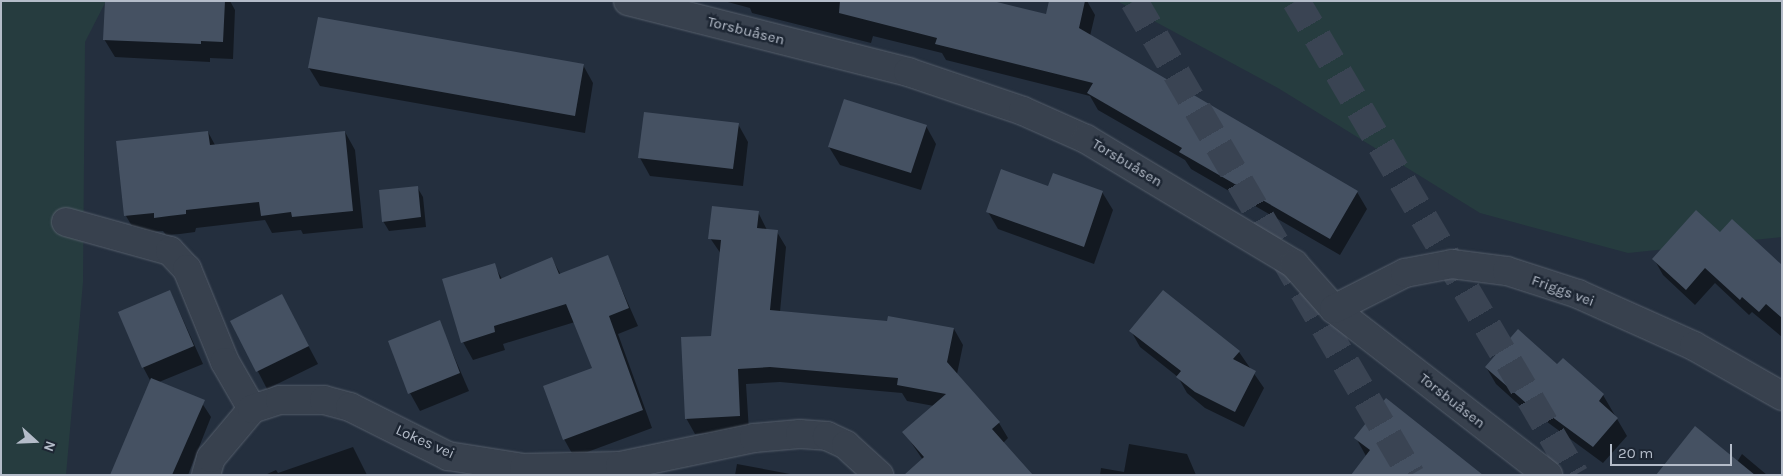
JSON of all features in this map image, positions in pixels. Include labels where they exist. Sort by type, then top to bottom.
[{"type":"street","name":"Torsbuåsen","points":[[628,1],[908,72],[1023,111],[1086,139],[1294,264],[1334,309],[1548,475]]},
{"type":"street","points":[[66,222],[170,251],[187,269],[225,362],[252,409],[211,458],[206,475]]},
{"type":"street","name":"Friggs vei","points":[[1334,309],[1405,273],[1452,264],[1507,272],[1578,294],[1685,342],[1782,396]]},
{"type":"street","name":"Lokes vei","points":[[252,409],[280,400],[324,400],[350,407],[448,456],[524,468],[620,466],[754,438],[800,434],[827,436],[846,445],[879,475]]},
{"type":"green space","points":[[1,1],[106,1],[85,42],[83,282],[66,475],[1,475]]},
{"type":"green space","points":[[1117,1],[1782,1],[1782,237],[1628,253],[1480,213],[1278,88]]},
{"type":"building","points":[[105,1],[225,1],[223,42],[201,41],[201,44],[103,40]]},
{"type":"building","points":[[840,1],[993,1],[1046,14],[1049,1],[1085,1],[1079,28],[1358,191],[1330,239],[1179,152],[1182,148],[1087,93],[1093,83],[935,44],[937,38],[839,13]]},
{"type":"building","points":[[318,17],[584,64],[575,116],[308,68]]},
{"type":"building","points":[[844,99],[927,125],[911,173],[828,147]]},
{"type":"building","points":[[644,112],[739,123],[733,169],[638,158]]},
{"type":"building","points":[[208,131],[210,145],[345,131],[353,211],[292,217],[291,212],[261,216],[259,202],[186,210],[186,214],[154,218],[154,213],[124,216],[116,141]]},
{"type":"building","points":[[1001,169],[1048,186],[1053,173],[1103,191],[1084,247],[986,212]]},
{"type":"building","points":[[418,186],[421,217],[382,222],[379,190]]},
{"type":"building","points":[[712,206],[759,211],[757,228],[778,230],[770,310],[887,321],[888,316],[954,328],[947,362],[1000,422],[992,429],[1033,475],[904,475],[924,457],[902,432],[946,394],[897,385],[898,378],[770,367],[738,369],[740,416],[685,419],[681,337],[711,336],[721,240],[708,239]]},
{"type":"building","points":[[1696,210],[1720,232],[1732,219],[1782,265],[1782,318],[1766,304],[1759,312],[1742,297],[1740,300],[1705,268],[1686,290],[1652,259]]},
{"type":"building","points":[[608,255],[629,308],[609,316],[643,410],[563,440],[543,386],[592,368],[566,304],[494,326],[495,332],[461,343],[442,279],[495,263],[500,279],[552,257],[559,274]]},
{"type":"building","points":[[170,290],[194,346],[142,368],[118,312]]},
{"type":"building","points":[[1163,290],[1240,351],[1233,359],[1256,371],[1235,412],[1195,392],[1176,377],[1181,371],[1129,331]]},
{"type":"building","points":[[282,294],[309,346],[256,372],[230,321]]},
{"type":"building","points":[[440,320],[460,373],[408,394],[388,341]]},
{"type":"building","points":[[1518,329],[1557,364],[1563,358],[1604,394],[1599,401],[1618,418],[1593,447],[1529,400],[1526,403],[1485,367]]},
{"type":"building","points":[[151,378],[205,400],[172,475],[110,475]]},
{"type":"building","points":[[1386,398],[1483,475],[1351,475],[1370,450],[1354,438]]},
{"type":"building","points":[[1695,426],[1755,475],[1656,475]]},
{"type":"tunnel","points":[[1134,1],[1411,475]]},
{"type":"tunnel","points":[[1296,1],[1575,475]]}]
